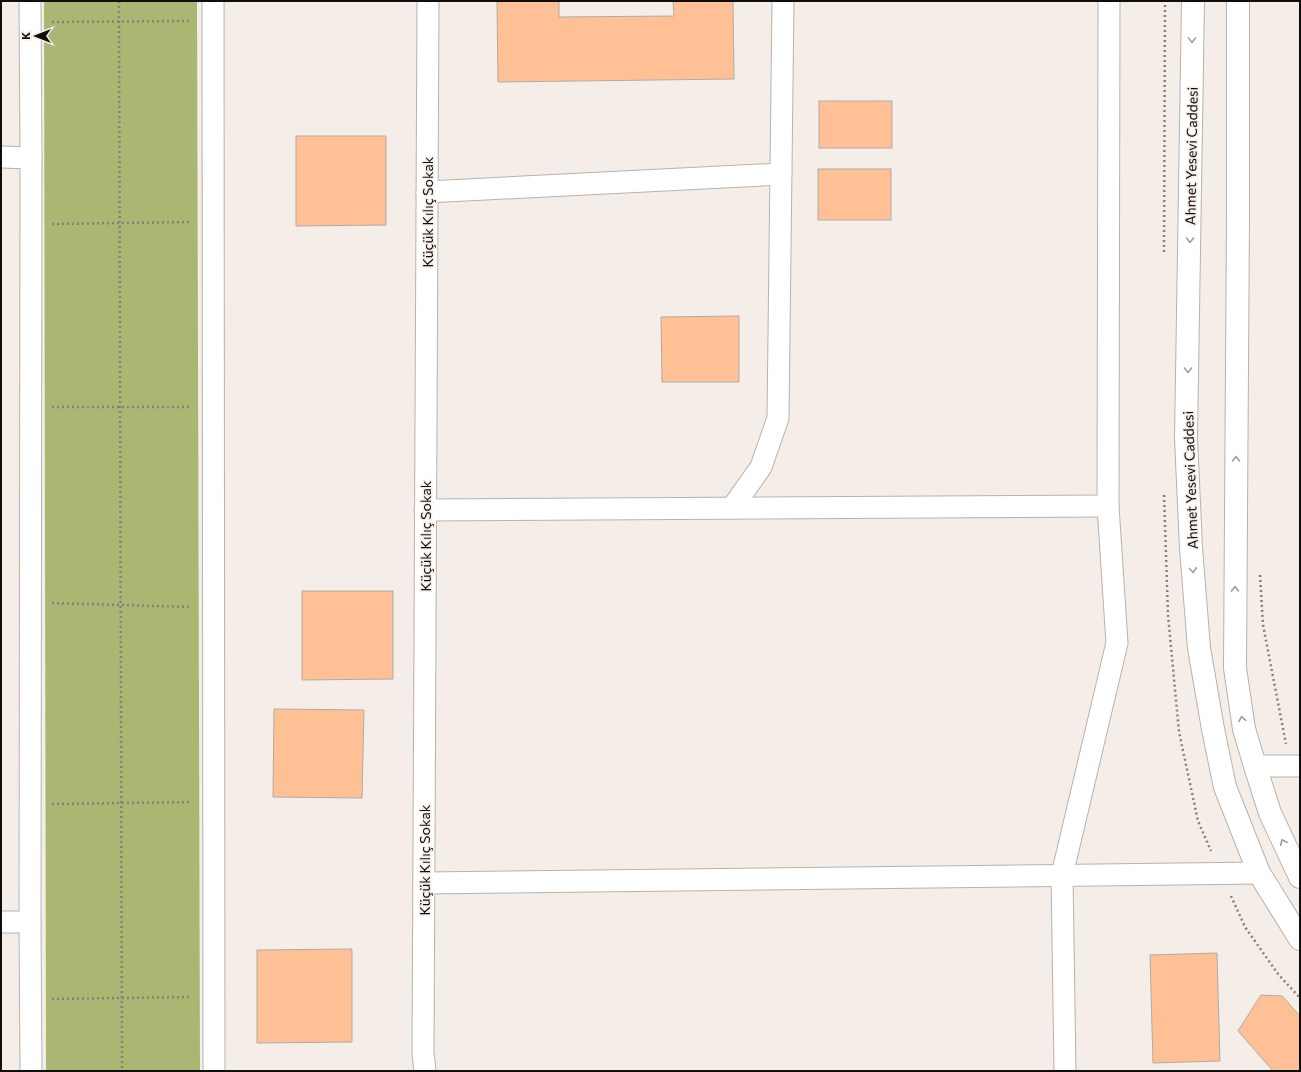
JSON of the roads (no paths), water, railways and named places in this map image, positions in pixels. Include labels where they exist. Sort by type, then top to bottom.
[{"type":"main road","name":"Ahmet Yesevi Caddesi","points":[[1193,1],[1186,438],[1191,548],[1199,648],[1225,787],[1259,873],[1300,939]]},
{"type":"main road","points":[[1238,1],[1238,215],[1234,668],[1244,729],[1255,766],[1270,813],[1300,877]]},
{"type":"street","points":[[30,1],[31,1071]]},
{"type":"street","name":"Küçük Kılıç Sokak","points":[[425,1071],[423,1053],[428,1]]},
{"type":"street","points":[[732,508],[761,467],[778,418],[783,1]]},
{"type":"street","points":[[1065,1071],[1062,876],[1117,643],[1108,506],[1109,1]]},
{"type":"street","points":[[214,11],[214,1071]]},
{"type":"street","points":[[1,158],[31,158]]},
{"type":"street","points":[[427,192],[780,174]]},
{"type":"street","points":[[425,510],[1108,506]]},
{"type":"street","points":[[1255,766],[1295,766]]},
{"type":"street","points":[[424,883],[1259,873]]},
{"type":"street","points":[[1,922],[30,922]]}]
